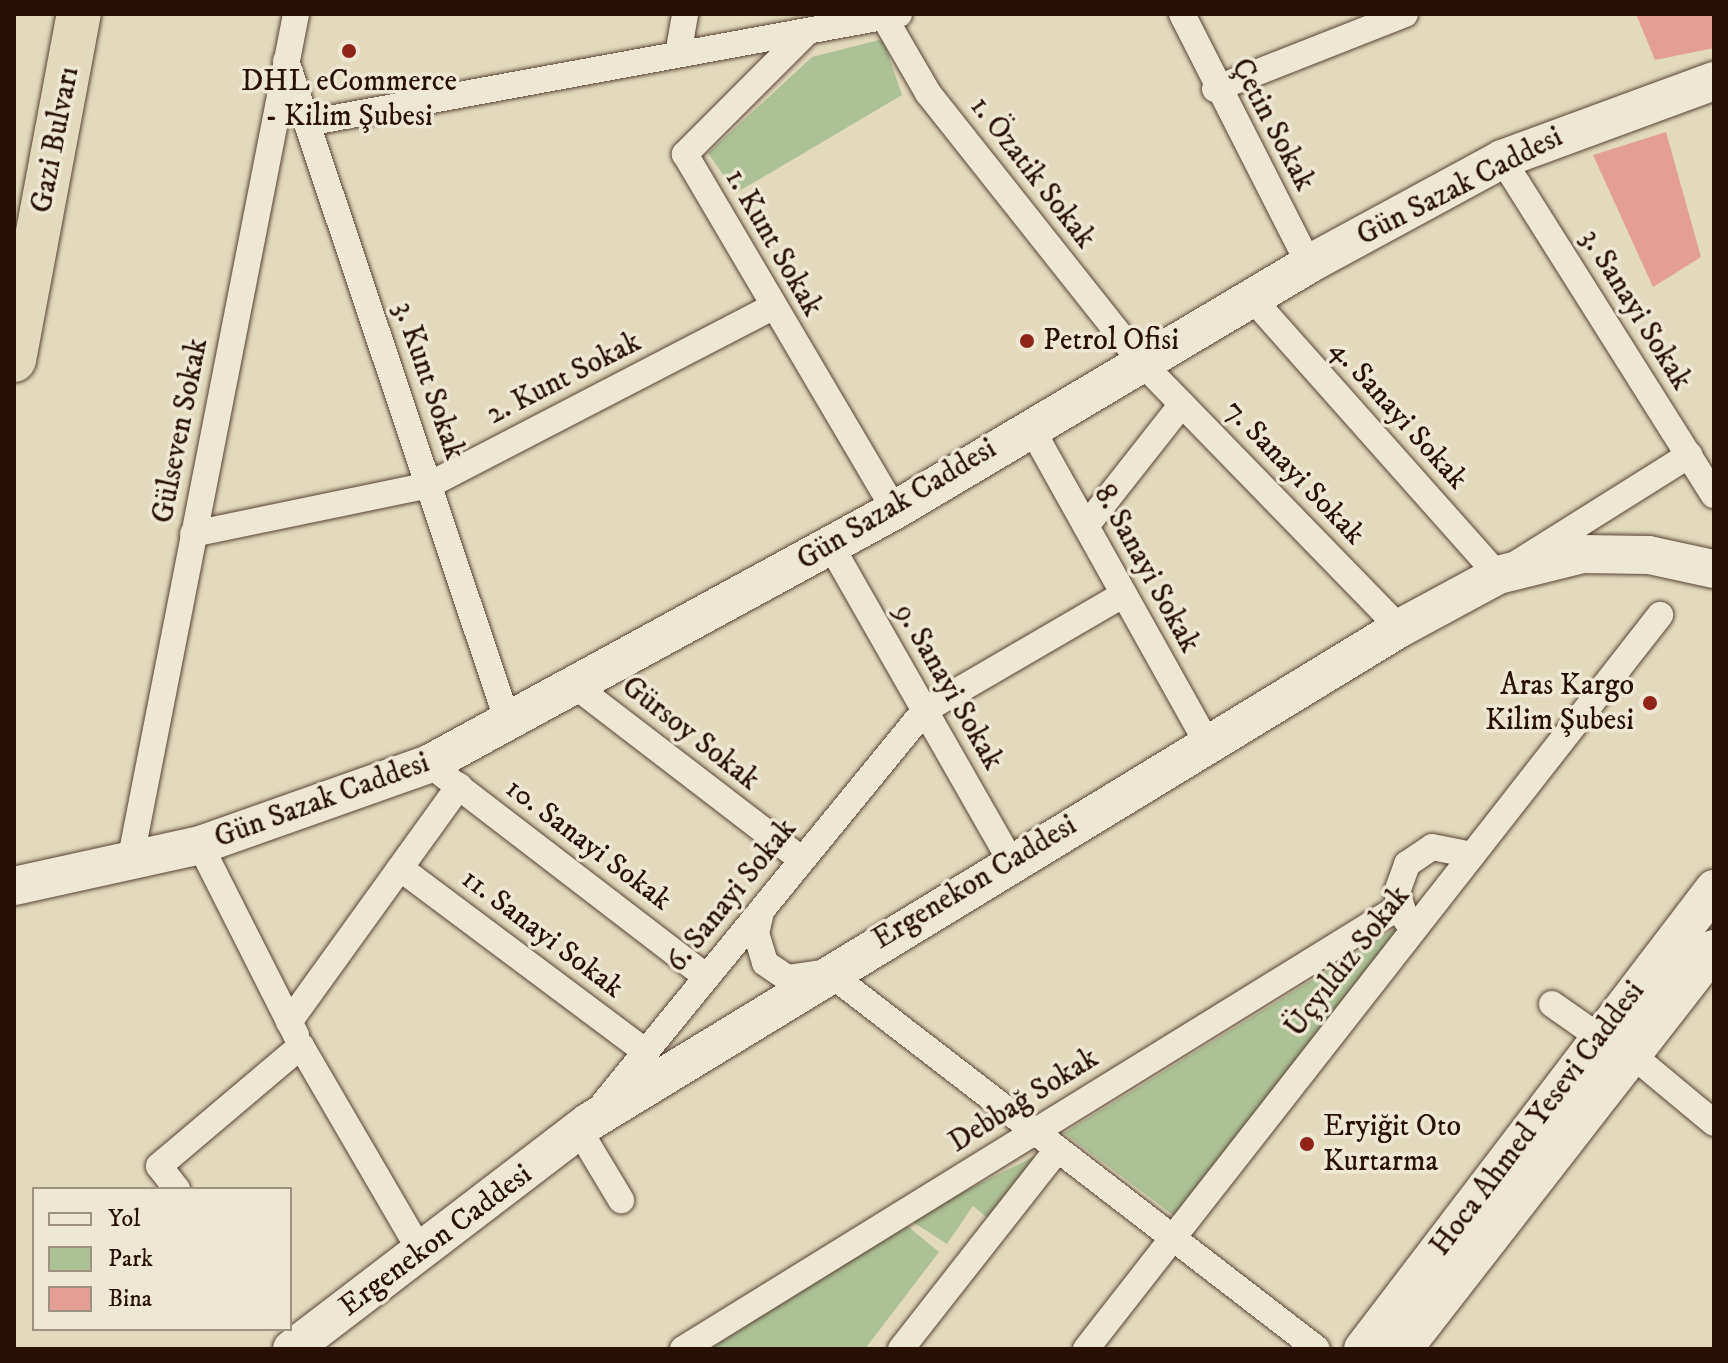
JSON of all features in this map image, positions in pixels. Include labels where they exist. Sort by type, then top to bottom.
[{"type":"highway","name":"Gazi Bulvarı","points":[[14,360],[79,14]]},
{"type":"street","name":"Gülseven Sokak","points":[[130,862],[296,14]]},
{"type":"street","points":[[679,49],[685,14]]},
{"type":"street","name":"Çetin Sokak","points":[[1182,14],[1215,89],[1309,264]]},
{"type":"street","points":[[1215,89],[1405,14]]},
{"type":"street","points":[[307,123],[679,49],[807,32],[892,16]]},
{"type":"street","name":"1. Özatik Sokak","points":[[892,16],[928,93],[1141,362]]},
{"type":"street","name":"1. Kunt Sokak","points":[[807,32],[685,154],[771,308],[895,510]]},
{"type":"street","name":"3. Kunt Sokak","points":[[285,59],[509,725]]},
{"type":"street","name":"Gün Sazak Caddesi","points":[[14,886],[57,874],[130,862],[200,845],[444,775],[509,725],[895,510],[1030,426],[1309,264],[1502,159],[1714,81]]},
{"type":"street","name":"3. Sanayi Sokak","points":[[1502,159],[1714,495]]},
{"type":"street","name":"4. Sanayi Sokak","points":[[1251,297],[1498,575]]},
{"type":"street","name":"2. Kunt Sokak","points":[[193,534],[429,485],[771,308]]},
{"type":"street","name":"7. Sanayi Sokak","points":[[1141,362],[1400,628]]},
{"type":"street","points":[[1086,526],[1182,404]]},
{"type":"street","name":"8. Sanayi Sokak","points":[[1030,426],[1207,743]]},
{"type":"street","points":[[1498,575],[1689,455]]},
{"type":"street","name":"9. Sanayi Sokak","points":[[831,546],[1011,861]]},
{"type":"street","name":"Ergenekon Caddesi","points":[[295,1343],[422,1254],[584,1126],[828,972],[1400,628],[1498,575],[1616,551],[1714,569]]},
{"type":"street","points":[[925,710],[1124,594]]},
{"type":"street","name":"Üçyıldız Sokak","points":[[1086,1349],[1660,615]]},
{"type":"street","name":"Gürsoy Sokak","points":[[578,688],[802,860]]},
{"type":"street","name":"6. Sanayi Sokak","points":[[584,1126],[925,710]]},
{"type":"street","points":[[289,1022],[400,868],[444,775]]},
{"type":"street","name":"10. Sanayi Sokak","points":[[444,775],[707,977]]},
{"type":"street","points":[[200,845],[301,1046],[422,1254]]},
{"type":"street","points":[[1414,930],[1399,907],[1400,877],[1418,854],[1446,846],[1472,855]]},
{"type":"street","points":[[14,861],[57,874]]},
{"type":"street","name":"11. Sanayi Sokak","points":[[400,868],[646,1052]]},
{"type":"street","name":"Hoca Ahmed Yesevi Caddesi","points":[[1403,1349],[1614,1045],[1714,889]]},
{"type":"street","name":"Debbağ Sokak","points":[[683,1349],[1399,907]]},
{"type":"street","points":[[761,912],[756,933],[765,963],[787,978],[828,972],[1317,1349]]},
{"type":"street","name":"Hoca Ahmed Yesevi Caddesi","points":[[1363,1349],[1614,1045],[1714,949]]},
{"type":"street","points":[[1552,1004],[1614,1045],[1714,1123]]},
{"type":"street","points":[[175,1187],[159,1166],[301,1046]]},
{"type":"street","points":[[584,1126],[621,1200]]},
{"type":"street","points":[[901,1349],[1058,1149]]},
{"type":"green space","points":[[883,39],[902,95],[736,193],[708,153],[812,57]]},
{"type":"green space","points":[[1398,927],[1181,1221],[1064,1133]]},
{"type":"green space","points":[[1035,1156],[990,1220],[973,1206],[947,1244],[908,1219]]},
{"type":"green space","points":[[905,1224],[939,1252],[865,1349],[710,1349]]},
{"type":"building","points":[[1636,14],[1714,14],[1714,48],[1655,60]]},
{"type":"building","points":[[1666,132],[1701,257],[1653,287],[1593,155]]},
{"type":"place","name":"DHL eCommerce - Kilim Şubesi","points":[[349,51]]},
{"type":"place","name":"Petrol Ofisi","points":[[1027,341]]},
{"type":"place","name":"Aras Kargo Kilim Şubesi","points":[[1650,703]]},
{"type":"place","name":"Eryiğit Oto Kurtarma","points":[[1307,1144]]}]
